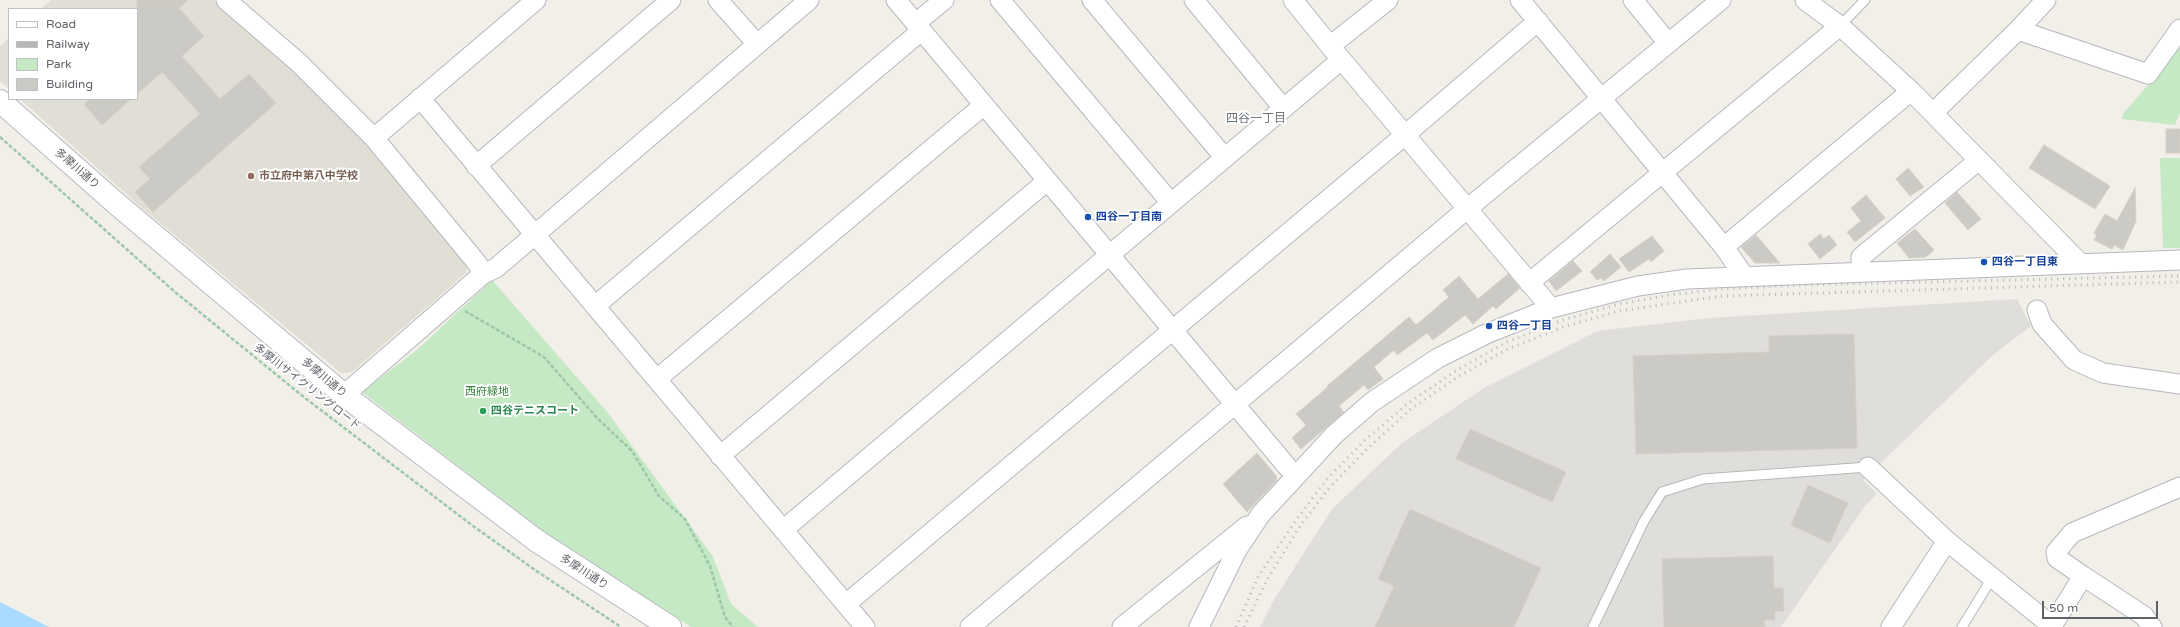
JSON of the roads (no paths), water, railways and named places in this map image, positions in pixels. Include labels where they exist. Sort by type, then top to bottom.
[{"type":"street","points":[[226,0],[298,62],[374,138],[477,263],[483,274]]},
{"type":"street","points":[[374,138],[536,0]]},
{"type":"street","points":[[476,166],[672,0]]},
{"type":"street","points":[[718,0],[757,44]]},
{"type":"street","points":[[344,396],[483,274],[496,268],[809,0]]},
{"type":"street","points":[[896,0],[1295,476]]},
{"type":"street","points":[[595,306],[918,27],[944,0]]},
{"type":"street","points":[[1000,0],[1171,203]]},
{"type":"street","points":[[1092,0],[1225,158]]},
{"type":"street","points":[[1194,0],[1283,108]]},
{"type":"street","points":[[1294,0],[1336,53],[1551,308]]},
{"type":"street","points":[[783,530],[1283,108],[1388,0]]},
{"type":"street","points":[[1520,0],[1724,247],[1744,276]]},
{"type":"street","points":[[1633,0],[1668,43]]},
{"type":"street","points":[[970,627],[1467,209],[1721,0]]},
{"type":"street","points":[[1804,0],[1840,26],[1911,91],[2080,263]]},
{"type":"street","points":[[1933,113],[2018,30],[2046,0]]},
{"type":"street","points":[[846,604],[1538,21]]},
{"type":"street","points":[[1529,283],[1840,26]]},
{"type":"street","points":[[2018,30],[2148,74],[2180,29]]},
{"type":"street","points":[[1724,247],[1911,91]]},
{"type":"street","points":[[420,98],[865,627]]},
{"type":"street","name":"多摩川通り","points":[[0,101],[118,205],[344,396],[537,541],[670,627]]},
{"type":"street","points":[[657,379],[984,105]]},
{"type":"street","points":[[1861,272],[1861,257],[1980,160]]},
{"type":"street","points":[[720,456],[1047,181]]},
{"type":"street","points":[[1198,627],[1237,550],[1261,514],[1334,435],[1372,402],[1404,379],[1438,358],[1486,334],[1551,308],[1638,286],[1687,279],[2180,260]]},
{"type":"street","points":[[2037,310],[2042,324],[2074,360],[2103,373],[2180,384]]},
{"type":"street","points":[[1868,467],[1947,541],[2052,626],[2083,576]]},
{"type":"street","points":[[2152,627],[2144,616],[2057,558],[2056,552],[2072,533],[2180,487]]},
{"type":"street","points":[[1122,627],[1261,514]]},
{"type":"street","points":[[1891,627],[1947,541]]},
{"type":"lane","points":[[1840,26],[1865,0]]},
{"type":"lane","points":[[1593,627],[1644,521],[1662,492],[1703,479],[1868,467]]},
{"type":"lane","points":[[1962,627],[1992,578]]},
{"type":"water","points":[[0,602],[49,627],[0,627]]},
{"type":"railway","points":[[1236,627],[1258,577],[1294,523],[1326,480],[1364,441],[1407,404],[1457,370],[1507,342],[1563,320],[1619,304],[1669,295],[1722,289],[1803,285],[2180,276]]},
{"type":"railway","points":[[1244,627],[1267,580],[1300,526],[1330,487],[1368,448],[1411,409],[1459,376],[1508,349],[1563,327],[1619,311],[1722,296],[2180,282]]},
{"type":"place","name":"市立府中第八中学校","points":[[251,176]]},
{"type":"place","name":"四谷一丁目南","points":[[1088,217]]},
{"type":"place","name":"四谷一丁目東","points":[[1984,262]]},
{"type":"place","name":"四谷一丁目","points":[[1489,326]]},
{"type":"place","name":"四谷テニスコート","points":[[483,411]]},
{"type":"district","name":"四谷一丁目","points":[[1256,119]]},
{"type":"park label","name":"西府緑地","points":[[487,392]]}]
